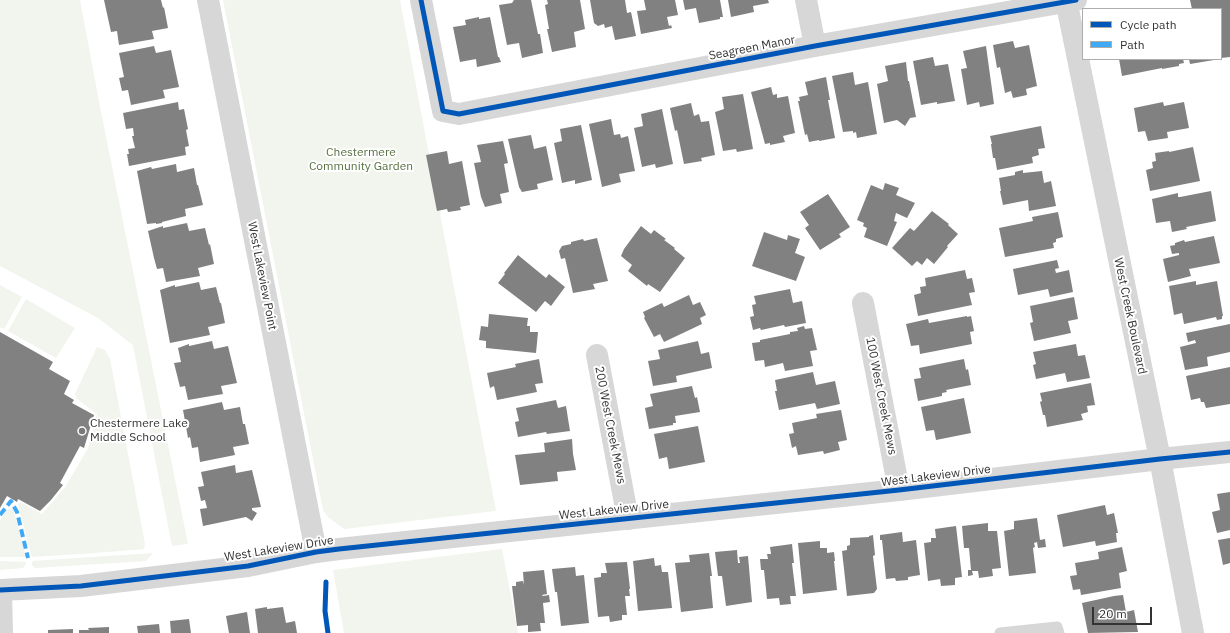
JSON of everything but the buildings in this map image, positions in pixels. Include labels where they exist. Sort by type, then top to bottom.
[{"type":"street","name":"West Lakeview Point","points":[[208,0],[316,552]]},
{"type":"street","name":"Seagreen Manor","points":[[421,0],[443,111],[459,114],[815,46],[1070,1]]},
{"type":"street","points":[[806,0],[815,46]]},
{"type":"street","name":"West Creek Boulevard","points":[[1070,1],[1193,633]]},
{"type":"street","name":"100 West Creek Mews","points":[[863,303],[899,490]]},
{"type":"street","name":"200 West Creek Mews","points":[[597,355],[628,519]]},
{"type":"street","name":"West Lakeview Drive","points":[[1,590],[89,585],[248,566],[316,552],[899,490],[1230,452]]},
{"type":"street","points":[[1,590],[2,633]]},
{"type":"lane","points":[[1000,633],[1057,627],[1059,633]]},
{"type":"green space","points":[[0,0],[80,0],[102,117],[188,544],[172,546],[133,345],[98,318],[0,266]]},
{"type":"green space","name":"Chestermere Community Garden","points":[[223,0],[400,0],[496,511],[344,529],[328,517],[323,510]]},
{"type":"green space","points":[[0,285],[22,297],[4,329],[0,327]]},
{"type":"green space","points":[[26,299],[75,328],[56,358],[8,331]]},
{"type":"green space","points":[[97,347],[105,350],[110,359],[145,544],[144,549],[32,557],[18,505],[20,502],[42,514],[66,486],[88,448],[97,414],[76,398],[75,394]]},
{"type":"green space","points":[[13,509],[14,512],[26,557],[0,557],[0,521],[7,510]]},
{"type":"green space","points":[[502,549],[518,633],[344,633],[333,570]]},
{"type":"green space","points":[[153,553],[146,561],[35,568],[32,565],[32,561]]},
{"type":"green space","points":[[0,561],[26,562],[26,564],[23,568],[0,570]]},
{"type":"marked path","points":[[0,515],[11,501],[17,512],[28,558]]},
{"type":"cycle path","points":[[421,0],[443,111],[459,114],[815,46],[1076,0]]},
{"type":"cycle path","points":[[0,590],[81,586],[248,566],[316,552],[339,549],[899,490],[1230,452]]},
{"type":"cycle path","points":[[326,582],[325,611],[328,633]]},
{"type":"place","name":"Chestermere Lake Middle School","points":[[82,431]]}]
